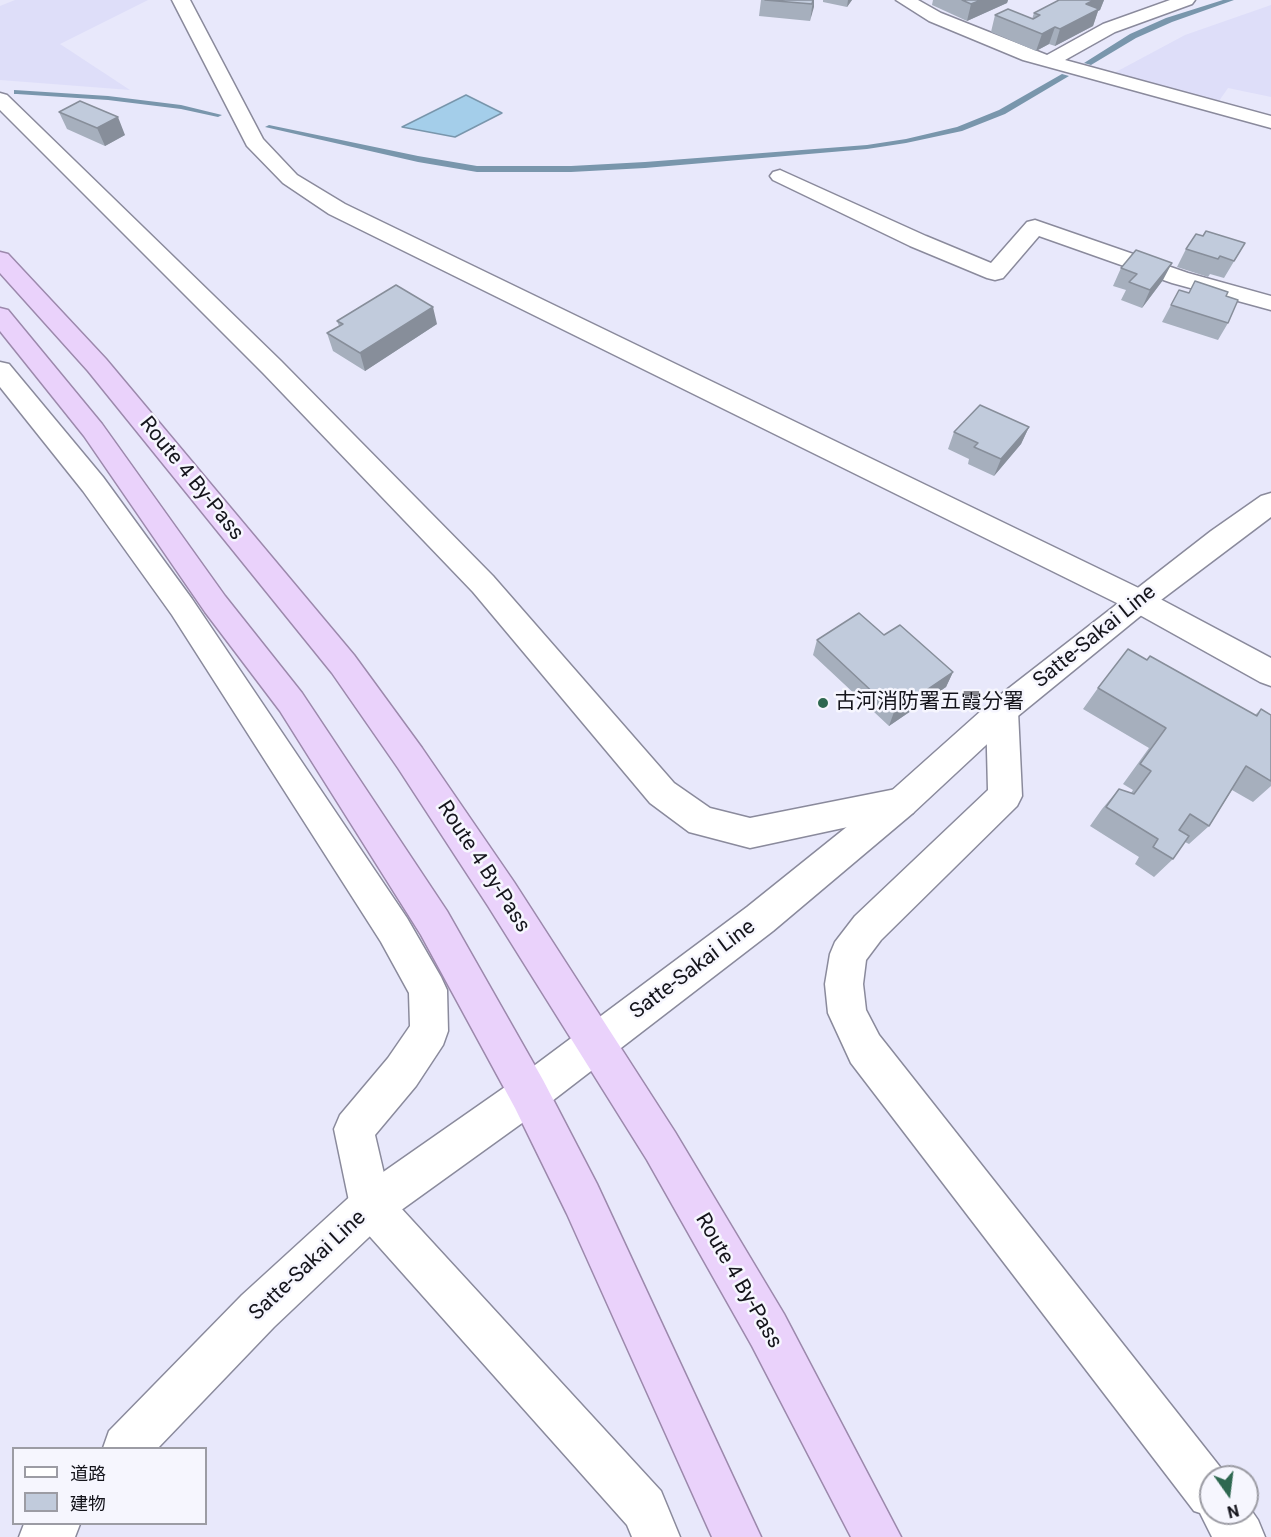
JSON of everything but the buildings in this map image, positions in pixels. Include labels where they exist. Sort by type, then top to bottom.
[{"type":"highway","name":"Route 4 By-Pass","points":[[0,259],[97,365],[343,664],[410,758],[495,884],[661,1146],[768,1330],[878,1537]]},
{"type":"highway","points":[[0,315],[93,430],[215,604],[291,702],[434,923],[529,1094],[601,1239],[737,1537]]},
{"type":"street","points":[[180,0],[254,142],[290,179],[337,209],[1139,601],[1271,673]]},
{"type":"street","points":[[905,0],[935,17],[1029,56],[1271,122]]},
{"type":"street","points":[[1048,62],[1109,28],[1186,0]]},
{"type":"street","points":[[0,99],[272,367],[483,584],[662,793],[701,821],[750,833],[902,803]]},
{"type":"street","points":[[780,176],[918,241],[995,273],[1035,227],[1180,278],[1271,303]]},
{"type":"street","points":[[0,370],[93,484],[182,607],[394,930],[428,990],[429,1032],[402,1072],[354,1129],[371,1206],[644,1508],[656,1537]]},
{"type":"street","name":"Satte-Sakai Line","points":[[128,1447],[258,1311],[371,1206],[529,1094],[760,920],[902,803],[1002,711],[1139,601],[1271,503]]},
{"type":"street","points":[[1002,711],[1005,796],[868,928],[848,954],[844,984],[847,1013],[865,1049],[1199,1479]]},
{"type":"street","points":[[43,1537],[55,1525]]},
{"type":"shaded area","points":[[15,0],[148,0],[60,44],[130,90],[0,80],[0,6]]},
{"type":"shaded area","points":[[1271,5],[1271,97],[1228,88],[1219,101],[1114,73],[1185,35]]},
{"type":"shaded area","points":[[466,95],[502,113],[455,137],[402,127]]},
{"type":"waterway","points":[[1088,63],[1133,36],[1169,20],[1230,0]]},
{"type":"waterway","points":[[269,127],[418,159],[477,169],[571,169],[645,165],[867,147],[906,141],[959,129],[1002,112],[1065,76]]},
{"type":"waterway","points":[[17,92],[108,98],[181,107],[218,115]]},
{"type":"place","name":"古河消防署五霞分署","points":[[823,703]]}]
